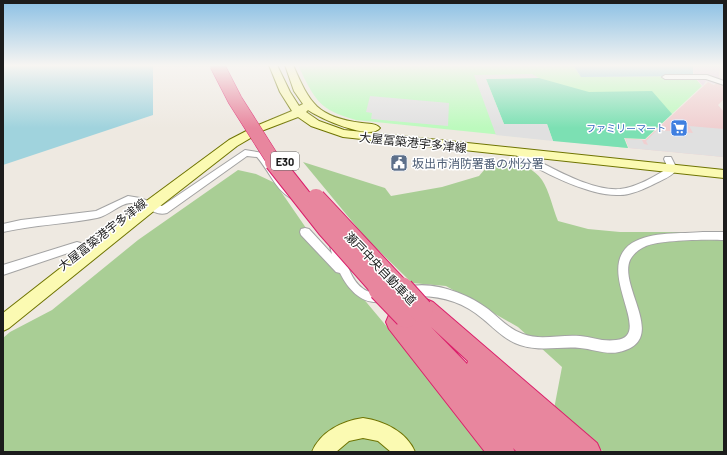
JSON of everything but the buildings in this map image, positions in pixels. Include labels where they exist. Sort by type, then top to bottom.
[{"type":"highway","name":"E30","points":[[229,86],[246,121],[340,259],[412,314]]},
{"type":"highway","name":"瀬戸中央自動車道","points":[[238,86],[279,153],[312,194],[359,246],[412,314],[535,452]]},
{"type":"highway","name":"瀬戸中央自動車道","points":[[412,314],[560,452]]},
{"type":"highway","points":[[412,314],[502,452]]},
{"type":"highway","points":[[412,314],[588,452]]},
{"type":"main road","points":[[282,86],[285,94],[299,108]]},
{"type":"main road","points":[[297,86],[299,91],[299,108]]},
{"type":"main road","name":"大屋冨築港宇多津線","points":[[3,312],[84,248],[233,143],[299,108]]},
{"type":"main road","name":"大屋冨築港宇多津線","points":[[299,108],[325,128],[352,135],[448,140],[670,164],[724,174]]},
{"type":"main road","name":"大屋冨築港宇多津線","points":[[3,324],[231,134],[253,122],[299,108],[353,125],[518,152],[670,164],[724,165]]},
{"type":"main road","points":[[270,123],[294,120],[330,131],[352,135]]},
{"type":"main road","points":[[322,452],[343,432],[353,428],[365,428],[386,434],[398,443],[405,452]]},
{"type":"street","points":[[518,152],[532,164],[592,187],[612,192],[627,191],[660,177],[670,164]]},
{"type":"street","points":[[3,228],[21,224],[98,214],[128,199],[133,199],[158,210],[164,210],[245,154],[260,155],[270,166],[287,193],[312,204],[324,216],[331,227],[337,256],[346,275]]},
{"type":"street","points":[[305,232],[361,292],[371,298],[416,291],[440,292],[453,296],[482,311],[510,334],[525,341],[577,342],[608,346],[624,345],[632,340],[636,332],[635,319],[622,270],[624,260],[634,248],[664,237],[724,236]]},
{"type":"street","points":[[3,270],[77,246],[84,248]]},
{"type":"shaded area","points":[[478,86],[489,86],[504,124],[547,124],[553,141],[496,135]]},
{"type":"shaded area","points":[[703,86],[724,86],[724,99],[718,105],[724,112],[724,157],[629,148],[625,138],[645,140]]},
{"type":"shaded area","points":[[370,96],[449,103],[448,126],[371,119],[372,113],[366,112]]},
{"type":"shaded area","points":[[689,126],[724,129],[724,157],[629,148],[626,139],[642,140],[644,144],[648,145],[646,141],[657,130],[693,133]]},
{"type":"green space","points":[[308,86],[702,86],[645,139],[624,138],[628,148],[356,120],[333,112],[325,107]]},
{"type":"green space","points":[[489,86],[568,86],[589,92],[652,91],[672,114],[645,139],[624,138],[628,148],[553,141],[547,124],[504,124]]},
{"type":"green space","points":[[492,161],[520,164],[532,170],[542,180],[547,189],[558,221],[588,229],[620,232],[678,232],[724,237],[724,452],[604,452],[554,409],[562,367],[518,327],[446,286],[412,283],[365,237],[303,162],[385,188],[391,196],[442,187],[479,176]]},
{"type":"green space","points":[[238,170],[256,174],[275,183],[315,241],[492,452],[3,452],[3,338],[10,332],[52,310],[138,240]]},
{"type":"water","points":[[3,86],[153,86],[153,115],[3,165]]},
{"type":"place","name":"ファミリーマート","points":[[679,128]]},
{"type":"place","name":"坂出市消防署番の州分署","points":[[399,163]]}]
